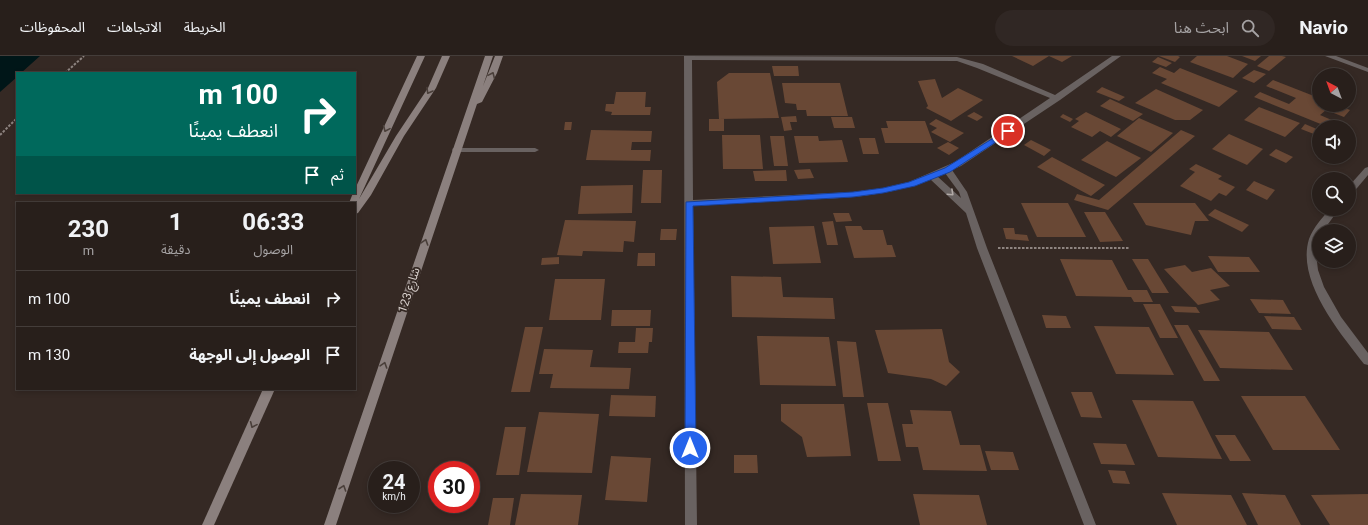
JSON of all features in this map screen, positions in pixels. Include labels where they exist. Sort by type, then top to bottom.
[{"type":"main road","points":[[353,202],[421,56]]},
{"type":"main road","points":[[356,210],[367,195],[400,136],[432,88],[446,56]]},
{"type":"main road","name":"شارع 123","points":[[330,525],[489,56]]},
{"type":"main road","points":[[468,117],[485,90],[499,56]]},
{"type":"main road","points":[[208,525],[269,390]]},
{"type":"street","points":[[689,203],[853,195],[883,191],[912,184],[948,170],[1057,98],[1117,56]]},
{"type":"street","points":[[1329,56],[1368,70]]},
{"type":"street","points":[[691,525],[688,57],[957,59],[980,66],[1057,98]]},
{"type":"street","points":[[456,150],[535,150]]},
{"type":"street","points":[[948,170],[963,192],[982,248],[1090,525]]},
{"type":"street","points":[[1356,184],[1368,170]]},
{"type":"street","points":[[932,176],[969,211]]},
{"type":"street","points":[[1329,216],[1322,224],[1314,240],[1312,259],[1316,281],[1328,306],[1368,361]]},
{"type":"path","points":[[66,72],[84,56]]},
{"type":"path","points":[[0,134],[16,119]]},
{"type":"path","points":[[982,248],[1130,248]]},
{"type":"shaded area","points":[[0,56],[40,56],[22,72],[16,72],[16,78],[0,92]]},
{"type":"building","points":[[1012,56],[1049,56],[1033,66]]},
{"type":"building","points":[[1049,56],[1072,56],[1062,62]]},
{"type":"building","points":[[1159,56],[1178,56],[1180,57],[1175,62]]},
{"type":"building","points":[[1197,56],[1227,56],[1248,64],[1233,78],[1190,62]]},
{"type":"building","points":[[1242,56],[1261,56],[1255,61]]},
{"type":"building","points":[[1269,56],[1286,57],[1269,71],[1257,66]]},
{"type":"building","points":[[1158,57],[1172,63],[1166,67],[1152,62]]},
{"type":"building","points":[[772,66],[798,66],[799,76],[774,76]]},
{"type":"building","points":[[1160,67],[1174,73],[1180,68],[1238,91],[1219,107],[1161,83],[1167,79],[1152,73]]},
{"type":"building","points":[[1254,70],[1266,74],[1254,83],[1242,78]]},
{"type":"building","points":[[729,73],[770,73],[779,118],[719,119],[717,82]]},
{"type":"building","points":[[935,79],[942,98],[958,88],[983,100],[951,121],[926,108],[928,106],[918,81]]},
{"type":"building","points":[[1273,80],[1312,95],[1312,112],[1324,112],[1320,115],[1332,120],[1312,121],[1254,97],[1260,92],[1289,104],[1296,98],[1266,86]]},
{"type":"building","points":[[782,83],[840,83],[848,116],[807,116],[806,110],[797,110],[796,104],[785,103]]},
{"type":"building","points":[[1102,87],[1125,97],[1119,101],[1096,92]]},
{"type":"building","points":[[1156,89],[1203,110],[1190,120],[1175,120],[1135,103]]},
{"type":"building","points":[[616,92],[646,92],[645,107],[651,107],[650,115],[611,115],[612,112],[605,111],[606,104],[614,104]]},
{"type":"building","points":[[1110,99],[1143,114],[1133,121],[1100,106]]},
{"type":"building","points":[[1259,107],[1300,123],[1285,137],[1244,120]]},
{"type":"building","points":[[974,112],[983,117],[977,121],[967,116]]},
{"type":"building","points":[[1086,112],[1121,129],[1111,137],[1100,131],[1092,137],[1071,127],[1079,121],[1075,119]]},
{"type":"building","points":[[1331,112],[1348,112],[1344,117]]},
{"type":"building","points":[[1063,114],[1073,119],[1070,122],[1060,117]]},
{"type":"building","points":[[796,116],[797,122],[790,122],[792,130],[784,131],[781,117]]},
{"type":"building","points":[[831,117],[852,117],[855,128],[834,128]]},
{"type":"building","points":[[1139,118],[1173,133],[1151,152],[1117,136]]},
{"type":"building","points":[[709,119],[724,119],[724,131],[709,131]]},
{"type":"building","points":[[936,119],[964,133],[950,142],[931,132],[937,128],[929,124]]},
{"type":"building","points":[[886,121],[925,121],[933,143],[885,143],[881,128],[888,128]]},
{"type":"building","points":[[565,122],[572,122],[571,130],[564,130]]},
{"type":"building","points":[[1305,124],[1312,127],[1312,133],[1301,129]]},
{"type":"building","points":[[591,130],[652,131],[651,142],[632,142],[631,150],[651,150],[650,161],[586,160]]},
{"type":"building","points":[[1181,130],[1195,136],[1108,210],[1074,200],[1077,194],[1099,200]]},
{"type":"building","points":[[1229,134],[1263,149],[1247,165],[1212,149]]},
{"type":"building","points":[[722,135],[760,135],[763,169],[723,169]]},
{"type":"building","points":[[770,136],[784,136],[788,166],[774,166]]},
{"type":"building","points":[[794,136],[818,136],[819,141],[842,140],[848,162],[799,163]]},
{"type":"building","points":[[859,138],[875,138],[879,154],[863,154]]},
{"type":"building","points":[[1031,140],[1051,150],[1044,156],[1024,145]]},
{"type":"building","points":[[1107,141],[1141,158],[1116,177],[1081,160]]},
{"type":"building","points":[[948,142],[959,148],[949,155],[937,148]]},
{"type":"building","points":[[1276,149],[1293,157],[1286,163],[1269,155]]},
{"type":"building","points":[[1052,157],[1105,185],[1091,196],[1037,167]]},
{"type":"building","points":[[1196,164],[1222,176],[1218,179],[1235,187],[1226,196],[1219,193],[1211,201],[1180,186],[1195,172],[1189,169]]},
{"type":"building","points":[[810,169],[814,178],[798,179],[794,170]]},
{"type":"building","points":[[643,170],[662,170],[661,203],[641,203]]},
{"type":"building","points":[[786,170],[787,181],[755,181],[753,171]]},
{"type":"building","points":[[1254,181],[1275,190],[1267,200],[1246,190]]},
{"type":"building","points":[[633,185],[632,213],[578,214],[581,186]]},
{"type":"building","points":[[1021,203],[1068,203],[1086,237],[1037,237]]},
{"type":"building","points":[[1133,203],[1195,203],[1209,221],[1195,221],[1191,235],[1146,225]]},
{"type":"building","points":[[1215,209],[1249,225],[1242,232],[1208,215]]},
{"type":"building","points":[[1084,212],[1105,212],[1123,241],[1100,242]]},
{"type":"building","points":[[833,213],[849,213],[852,221],[836,222]]},
{"type":"building","points":[[565,220],[636,221],[634,242],[624,241],[623,252],[583,251],[582,256],[557,255]]},
{"type":"building","points":[[833,221],[838,245],[827,245],[822,222]]},
{"type":"building","points":[[814,226],[821,263],[773,264],[769,227]]},
{"type":"building","points":[[845,226],[861,226],[863,230],[883,230],[887,245],[892,245],[896,257],[854,258]]},
{"type":"building","points":[[1003,228],[1014,228],[1015,234],[1027,235],[1029,241],[1006,239]]},
{"type":"building","points":[[661,229],[677,229],[676,240],[660,240]]},
{"type":"building","points":[[638,253],[655,253],[655,266],[637,266]]},
{"type":"building","points":[[1208,256],[1249,257],[1260,272],[1218,272]]},
{"type":"building","points":[[559,257],[559,264],[541,265],[542,258]]},
{"type":"building","points":[[1060,259],[1112,260],[1128,290],[1147,290],[1153,302],[1134,302],[1131,297],[1076,296]]},
{"type":"building","points":[[1132,259],[1148,259],[1169,293],[1152,293]]},
{"type":"building","points":[[1185,265],[1192,272],[1211,268],[1230,286],[1210,290],[1220,300],[1198,305],[1164,269]]},
{"type":"building","points":[[731,276],[781,277],[783,297],[833,298],[835,319],[732,317]]},
{"type":"building","points":[[555,279],[605,279],[601,320],[549,320]]},
{"type":"building","points":[[1250,299],[1283,300],[1291,314],[1259,313]]},
{"type":"building","points":[[1143,304],[1160,304],[1178,338],[1160,338]]},
{"type":"building","points":[[1171,306],[1196,307],[1200,313],[1175,312]]},
{"type":"building","points":[[612,310],[651,310],[650,326],[611,326]]},
{"type":"building","points":[[1042,315],[1066,316],[1071,328],[1046,328]]},
{"type":"building","points":[[1264,316],[1294,317],[1302,330],[1272,329]]},
{"type":"building","points":[[1174,325],[1188,325],[1220,381],[1204,381]]},
{"type":"building","points":[[1094,326],[1149,327],[1174,375],[1116,374]]},
{"type":"building","points":[[525,327],[543,327],[530,392],[511,392]]},
{"type":"building","points":[[636,328],[653,328],[652,342],[649,342],[648,353],[618,353],[619,342],[635,342]]},
{"type":"building","points":[[942,329],[949,362],[960,372],[946,386],[931,379],[888,373],[875,330]]},
{"type":"building","points":[[1198,330],[1269,332],[1293,370],[1220,368]]},
{"type":"building","points":[[757,336],[829,337],[836,386],[760,385]]},
{"type":"building","points":[[837,341],[856,342],[864,397],[843,397]]},
{"type":"building","points":[[544,349],[593,350],[590,367],[631,368],[629,389],[550,388],[553,374],[539,374]]},
{"type":"building","points":[[1071,392],[1092,392],[1102,418],[1081,417]]},
{"type":"building","points":[[611,395],[656,396],[655,417],[609,416]]},
{"type":"building","points":[[1241,396],[1305,396],[1340,450],[1273,450]]},
{"type":"building","points":[[1132,400],[1193,401],[1222,459],[1158,457]]},
{"type":"building","points":[[867,403],[888,403],[901,461],[878,461]]},
{"type":"building","points":[[781,404],[844,404],[851,456],[807,457],[802,437],[781,421]]},
{"type":"building","points":[[910,410],[951,411],[960,445],[980,445],[987,471],[923,470],[918,447],[906,447],[902,424],[913,424]]},
{"type":"building","points":[[539,412],[599,414],[592,473],[527,472]]},
{"type":"building","points":[[505,427],[526,427],[519,475],[496,475]]},
{"type":"building","points":[[1215,435],[1235,435],[1251,461],[1230,461]]},
{"type":"building","points":[[1093,443],[1126,444],[1135,465],[1101,464]]},
{"type":"building","points":[[985,451],[1013,452],[1019,470],[991,470]]},
{"type":"building","points":[[734,455],[757,455],[758,473],[734,473]]},
{"type":"building","points":[[611,456],[651,458],[647,502],[605,500]]},
{"type":"building","points":[[1108,470],[1125,471],[1130,484],[1113,483]]},
{"type":"building","points":[[1162,493],[1231,495],[1247,525],[1177,525]]},
{"type":"building","points":[[1242,493],[1285,495],[1301,525],[1258,525]]},
{"type":"building","points":[[521,494],[582,495],[578,525],[515,525]]},
{"type":"building","points":[[913,494],[979,495],[987,525],[920,525]]},
{"type":"building","points":[[1368,494],[1368,525],[1330,525],[1311,495]]},
{"type":"building","points":[[493,498],[514,498],[510,525],[488,525]]},
{"type":"route","points":[[690,448],[689,203],[853,195],[883,191],[912,184],[948,170],[1008,131]]}]
